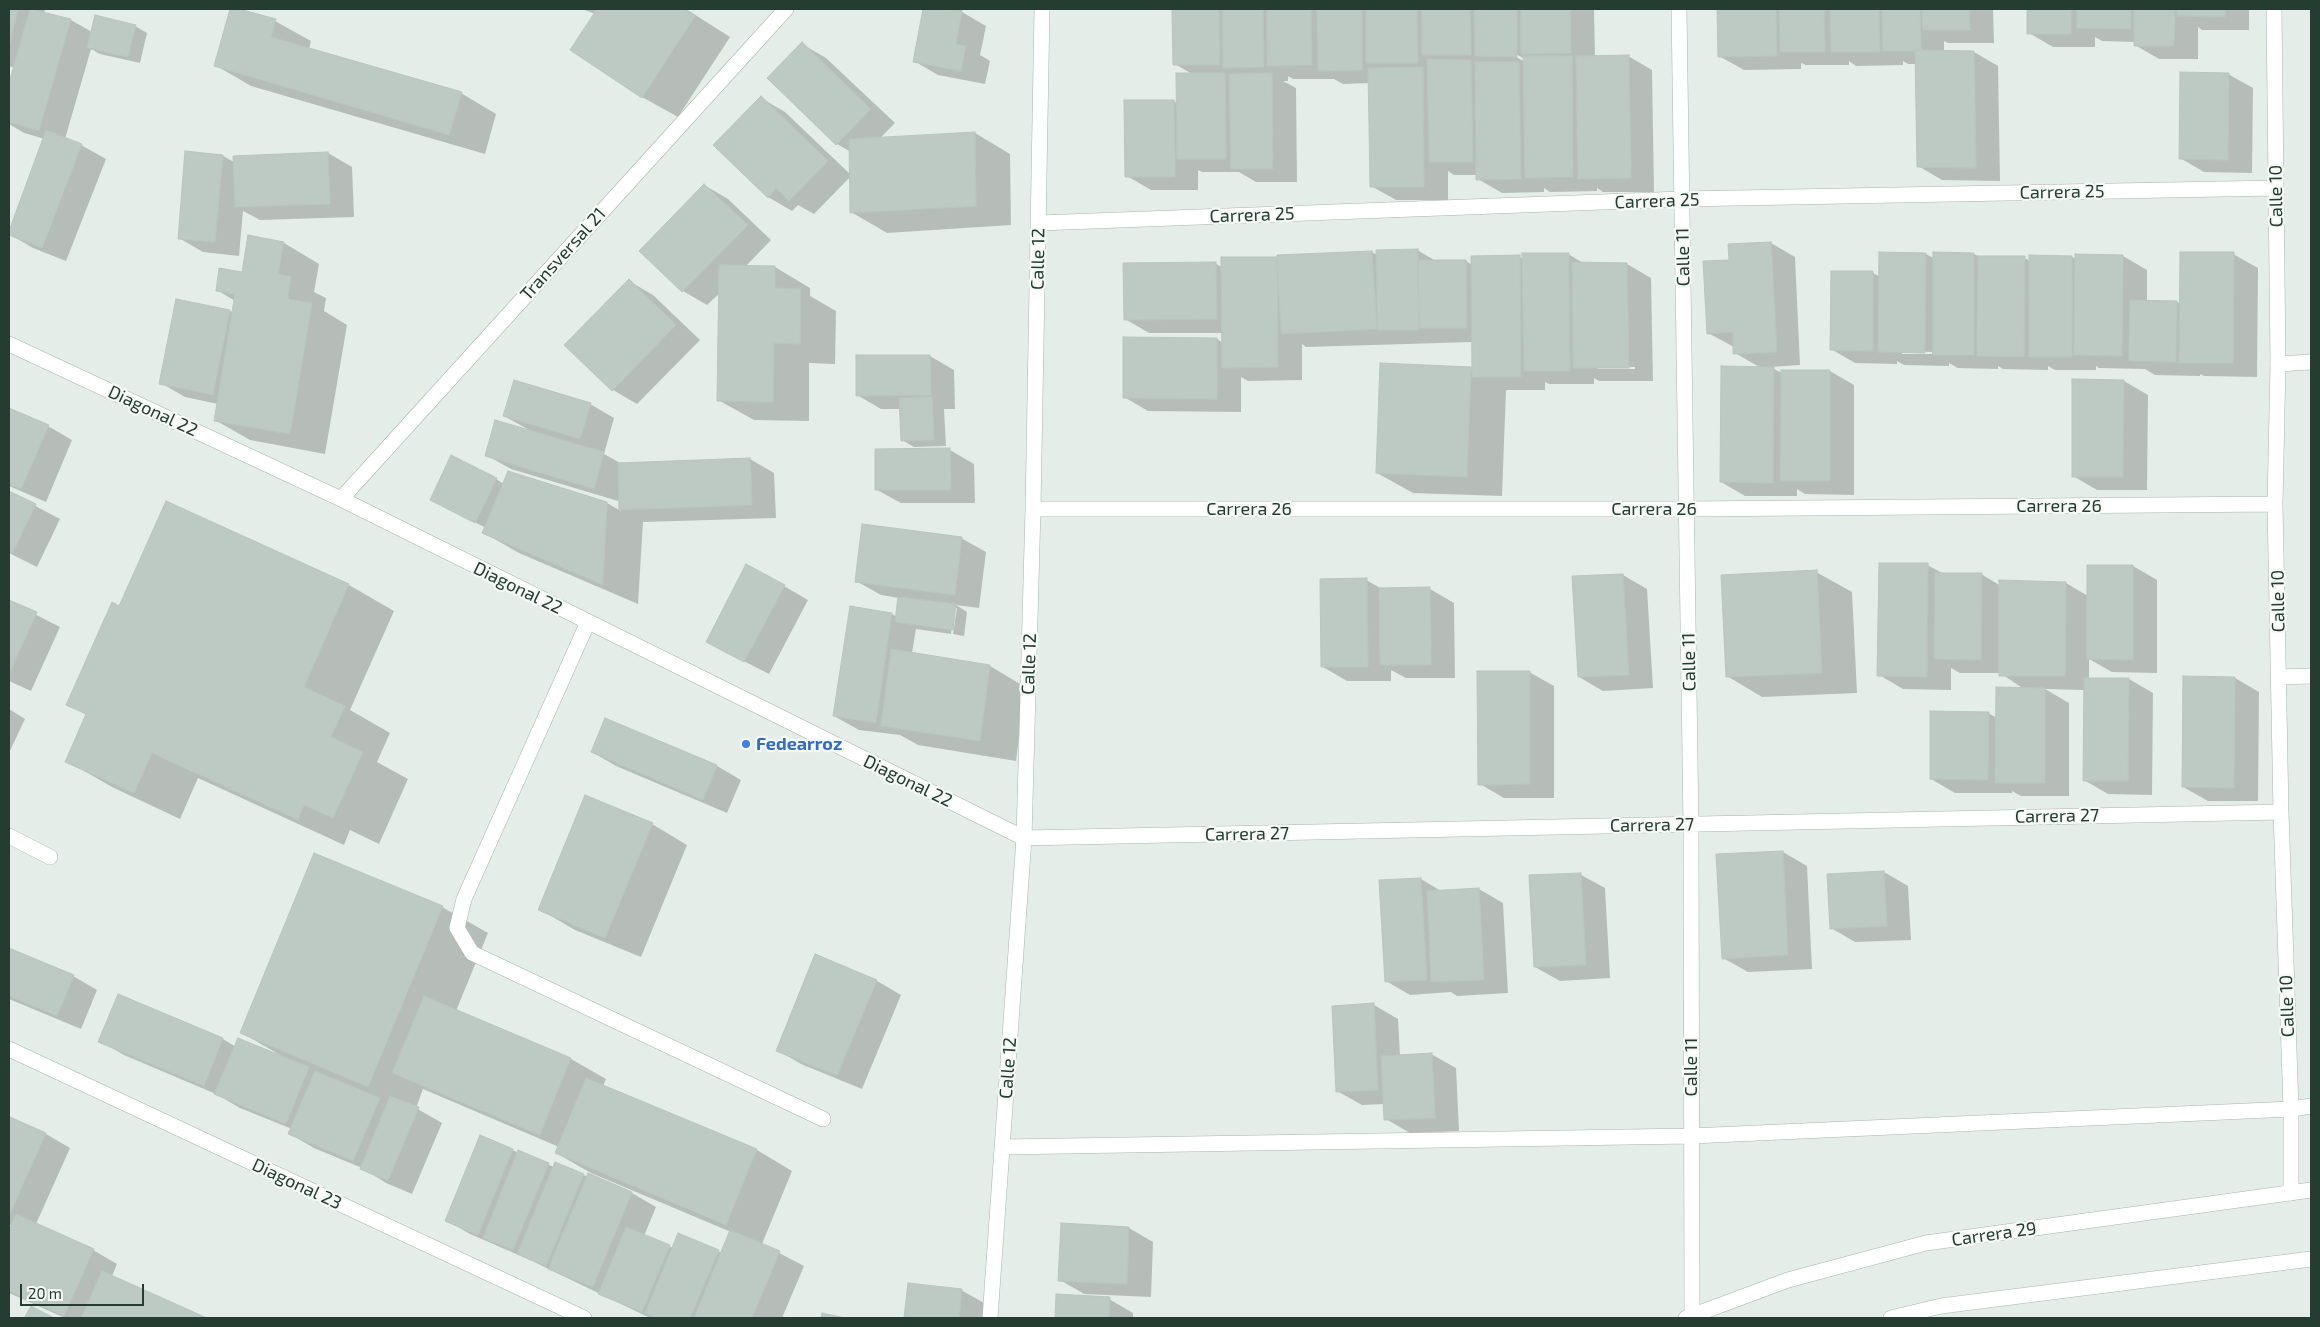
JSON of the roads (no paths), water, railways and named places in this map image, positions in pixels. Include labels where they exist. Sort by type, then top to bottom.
[{"type":"street","name":"Transversal 21","points":[[340,500],[786,9]]},
{"type":"street","name":"Calle 12","points":[[990,1318],[1024,838],[1033,509],[1042,9]]},
{"type":"street","name":"Calle 11","points":[[1679,9],[1692,825],[1689,1317]]},
{"type":"street","name":"Calle 10","points":[[2274,9],[2278,364],[2276,504],[2281,812],[2291,1193]]},
{"type":"street","name":"Carrera 25","points":[[1039,224],[1682,199],[2276,188]]},
{"type":"street","name":"Diagonal 22","points":[[9,344],[340,500],[1024,838]]},
{"type":"street","points":[[2278,364],[2311,362]]},
{"type":"street","name":"Carrera 26","points":[[1033,509],[1687,509],[2276,504]]},
{"type":"street","points":[[588,622],[464,899],[457,928],[472,953],[823,1119]]},
{"type":"street","points":[[2280,676],[2311,676]]},
{"type":"street","name":"Carrera 27","points":[[1024,838],[2281,812]]},
{"type":"street","points":[[9,836],[50,857]]},
{"type":"street","name":"Diagonal 23","points":[[9,1049],[584,1318]]},
{"type":"street","points":[[1002,1147],[1691,1136],[2290,1109],[2311,1106]]},
{"type":"street","name":"Carrera 29","points":[[1689,1317],[1788,1280],[1926,1243],[2311,1190]]},
{"type":"street","points":[[1891,1318],[1940,1306],[2311,1259]]},
{"type":"place","name":"Fedearroz","points":[[746,744]]}]
